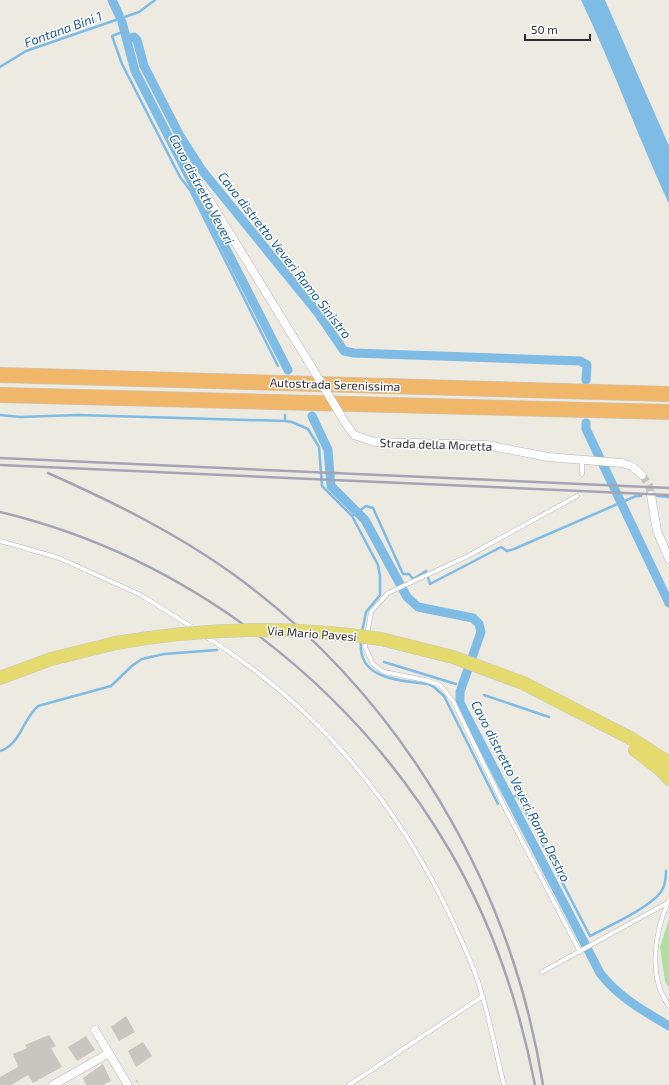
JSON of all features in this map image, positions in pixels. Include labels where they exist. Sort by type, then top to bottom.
[{"type":"highway","name":"Autostrada Serenissima","points":[[0,375],[669,394]]},
{"type":"highway","name":"Autostrada Serenissima","points":[[0,395],[669,412]]},
{"type":"main road","name":"Via Mario Pavesi","points":[[0,678],[51,659],[116,643],[201,631],[268,629],[315,631],[381,639],[471,663],[548,695],[611,730]]},
{"type":"main road","points":[[611,730],[642,745],[669,763]]},
{"type":"main road","points":[[611,730],[661,770],[669,779]]},
{"type":"street","name":"Strada della Moretta","points":[[199,183],[346,424],[354,434],[375,442],[501,446],[548,457],[610,461],[632,466],[642,475]]},
{"type":"street","points":[[651,495],[657,531],[669,559]]},
{"type":"street","points":[[95,1030],[128,1085]]},
{"type":"street","points":[[53,1085],[109,1053]]},
{"type":"lane","points":[[582,458],[582,474]]},
{"type":"lane","points":[[577,496],[475,553],[424,578],[388,593],[371,612],[365,647],[373,664],[384,672],[433,682],[440,686],[449,695],[580,952]]},
{"type":"lane","points":[[0,541],[59,558],[141,595],[243,661],[296,703],[338,745],[381,797],[433,881],[457,933],[483,996],[504,1085]]},
{"type":"lane","points":[[542,972],[586,949],[668,901]]},
{"type":"lane","points":[[668,901],[657,938],[655,964],[659,985],[669,1006]]},
{"type":"lane","points":[[349,1085],[483,996]]},
{"type":"green space","points":[[669,919],[669,988],[665,981],[660,947]]},
{"type":"water","points":[[581,0],[605,0],[669,146],[669,204],[604,51]]},
{"type":"building","points":[[126,1016],[135,1032],[119,1041],[111,1027]]},
{"type":"building","points":[[49,1035],[56,1046],[51,1048],[62,1067],[33,1083],[28,1075],[11,1085],[0,1085],[0,1077],[18,1067],[13,1054],[27,1048],[25,1045]]},
{"type":"building","points":[[86,1036],[95,1050],[77,1061],[68,1047]]},
{"type":"building","points":[[143,1042],[152,1056],[136,1067],[128,1051]]},
{"type":"building","points":[[103,1064],[111,1081],[103,1085],[86,1085],[83,1078]]},
{"type":"waterway","name":"Cavo distretto Veveri","points":[[112,0],[119,15]]},
{"type":"waterway","name":"Fontana Bini 1","points":[[0,67],[26,51],[139,12],[155,0]]},
{"type":"waterway","name":"Cavo distretto Veveri Ramo Destro","points":[[122,22],[135,71],[288,370]]},
{"type":"waterway","name":"Cavo distretto Veveri","points":[[125,31],[112,36],[122,64],[180,177],[190,190],[278,366]]},
{"type":"waterway","name":"Cavo distretto Veveri Ramo Sinistro","points":[[128,39],[134,37],[137,40],[144,66],[180,136],[201,169],[318,313],[344,351],[354,353],[580,361],[587,365],[586,380]]},
{"type":"waterway","points":[[0,415],[20,417],[78,415],[285,421],[292,422],[308,429],[319,447],[322,486],[352,516],[378,565],[380,576],[380,595],[366,612],[362,632]]},
{"type":"waterway","name":"Cavo distretto Veveri","points":[[285,415],[285,421]]},
{"type":"waterway","name":"Cavo distretto Veveri Ramo Destro","points":[[312,416],[328,450],[331,486],[365,520],[407,597],[418,607],[473,618],[479,624],[481,632],[460,692],[460,703],[600,973],[607,982],[623,996],[669,1026]]},
{"type":"waterway","name":"Cavo distretto Veveri Ramo Sinistro","points":[[586,423],[586,429],[669,603]]},
{"type":"waterway","points":[[352,516],[366,506],[373,508],[403,574],[409,574],[413,579],[426,571],[430,584],[501,547],[507,551],[514,549],[636,496],[641,496]]},
{"type":"waterway","points":[[657,496],[669,497]]},
{"type":"waterway","points":[[361,641],[362,654],[366,664],[373,671],[382,676],[393,679],[428,684],[444,696],[498,804]]},
{"type":"waterway","name":"Cavo distretto Veveri","points":[[0,751],[7,748],[17,738],[33,711],[38,706],[111,686],[133,665],[142,659],[164,654],[217,650]]},
{"type":"waterway","name":"Cavo distretto Veveri","points":[[384,662],[456,684]]},
{"type":"waterway","name":"Cavo distretto Veveri","points":[[484,695],[549,717]]},
{"type":"waterway","points":[[513,797],[517,795],[590,936],[648,904],[661,892],[666,871]]},
{"type":"tunnel","points":[[642,475],[649,485],[651,495]]},
{"type":"railway","points":[[0,458],[669,488]]},
{"type":"railway","points":[[0,465],[669,495]]},
{"type":"railway","points":[[48,473],[144,519],[189,545],[233,574],[293,622],[347,676],[396,736],[439,799],[475,866],[505,937],[527,1010],[543,1085]]},
{"type":"railway","points":[[0,512],[69,533],[136,561],[199,595],[259,636],[315,683],[365,734],[411,791],[450,851],[479,906],[512,994],[521,1024],[535,1085]]}]
